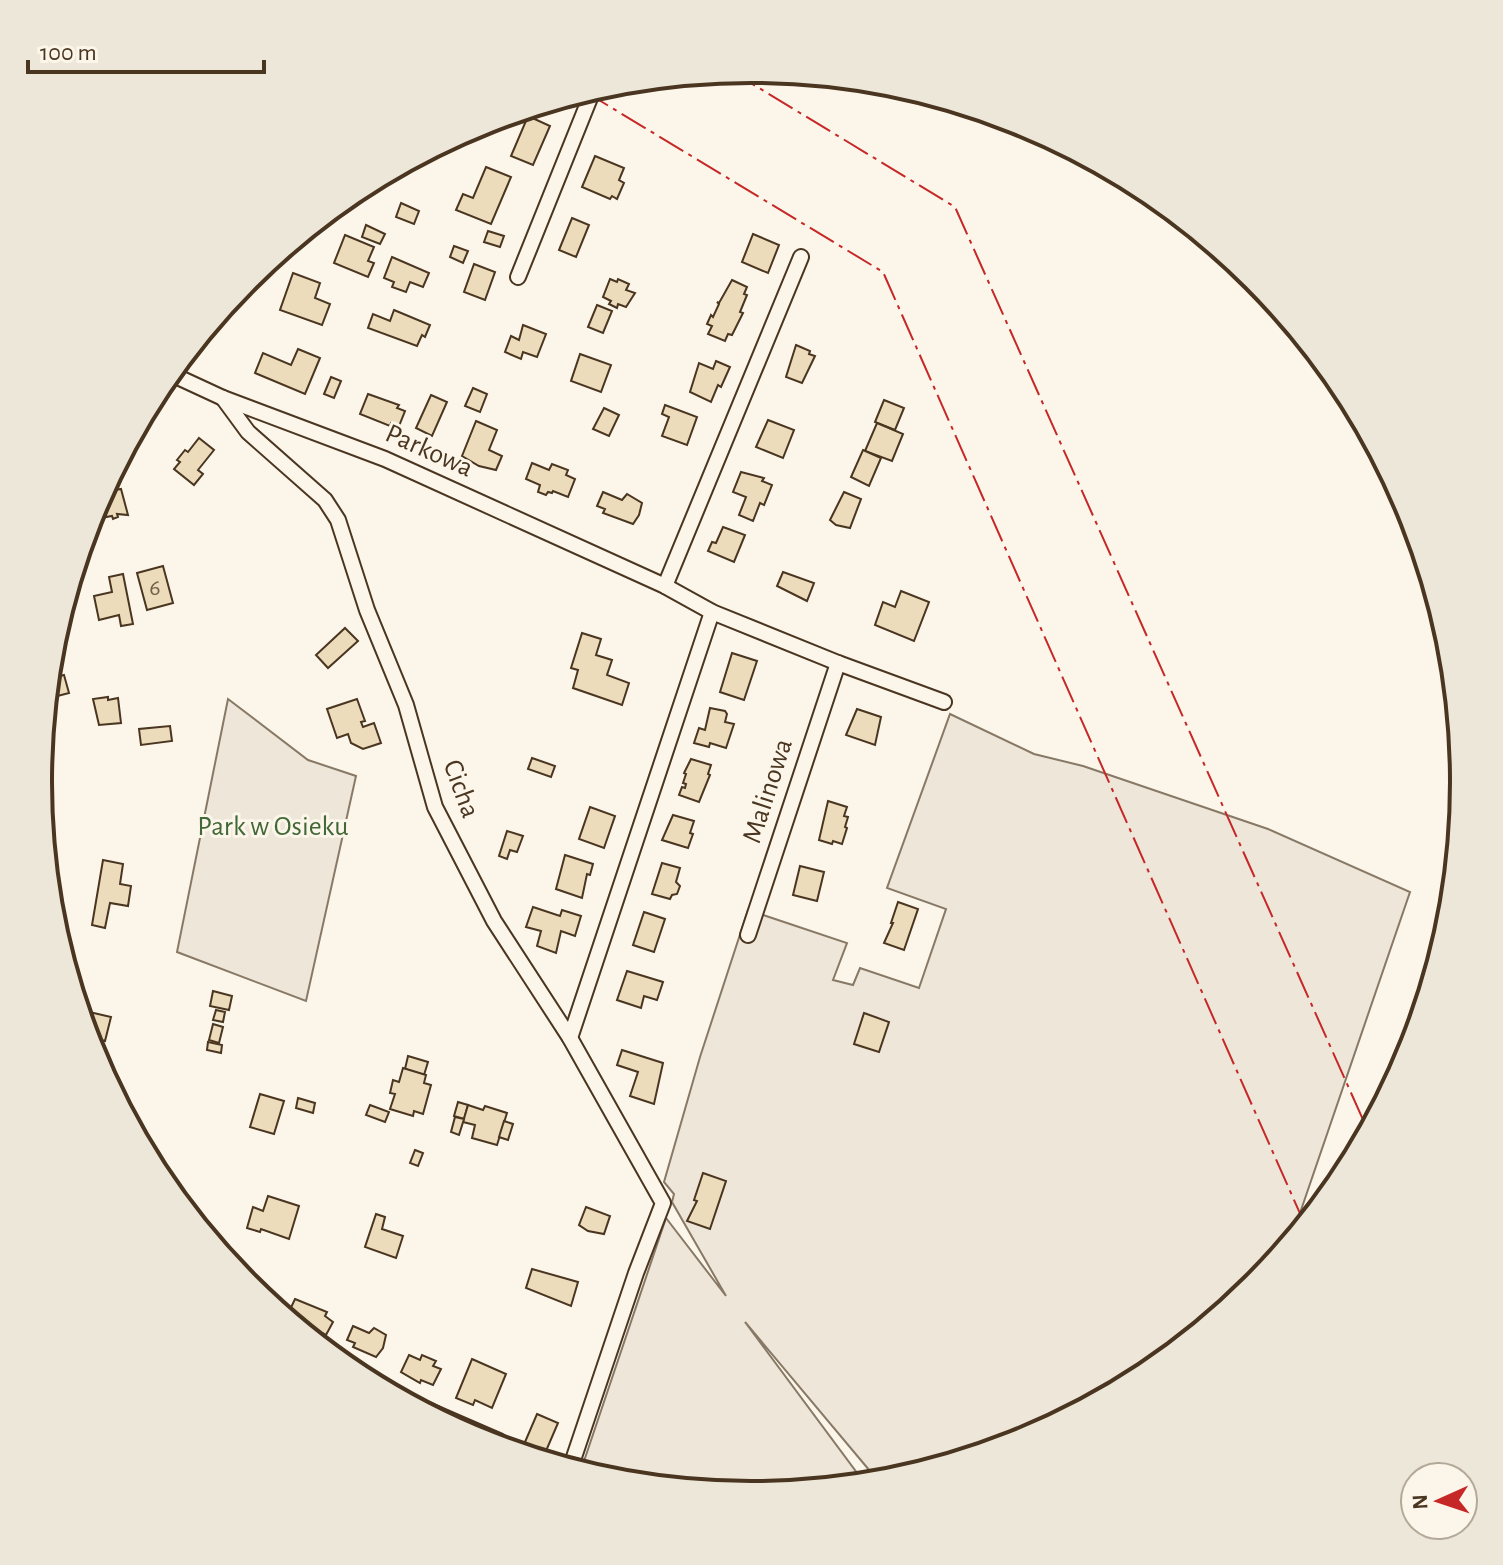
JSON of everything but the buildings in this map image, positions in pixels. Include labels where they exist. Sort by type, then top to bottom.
[{"type":"street","points":[[518,277],[588,103]]},
{"type":"street","points":[[665,586],[801,257]]},
{"type":"street","name":"Parkowa","points":[[181,379],[223,398],[385,459],[665,586],[712,612],[944,702]]},
{"type":"street","name":"Cicha","points":[[223,398],[248,432],[325,500],[338,520],[367,610],[406,705],[435,807],[494,921],[570,1038],[663,1203],[573,1459]]},
{"type":"street","points":[[570,1038],[712,612]]},
{"type":"street","name":"Malinowa","points":[[748,935],[838,663]]},
{"type":"green space","name":"Park w Osieku","points":[[228,699],[308,760],[356,776],[306,1001],[177,952]]},
{"type":"green space","points":[[950,714],[1034,754],[1083,766],[1268,829],[1410,892],[1299,1217],[1246,1277],[1213,1308],[1140,1364],[1061,1410],[1019,1429],[933,1458],[871,1472],[745,1322],[858,1474],[797,1481],[706,1481],[615,1469],[584,1461],[666,1218],[726,1296],[672,1202],[674,1194],[664,1182],[700,1057],[748,910],[847,943],[833,980],[853,985],[860,968],[919,988],[946,909],[887,888]]},
{"type":"power","points":[[751,83],[955,207],[1363,1120]]},
{"type":"power","points":[[599,100],[883,272],[1301,1215]]}]
